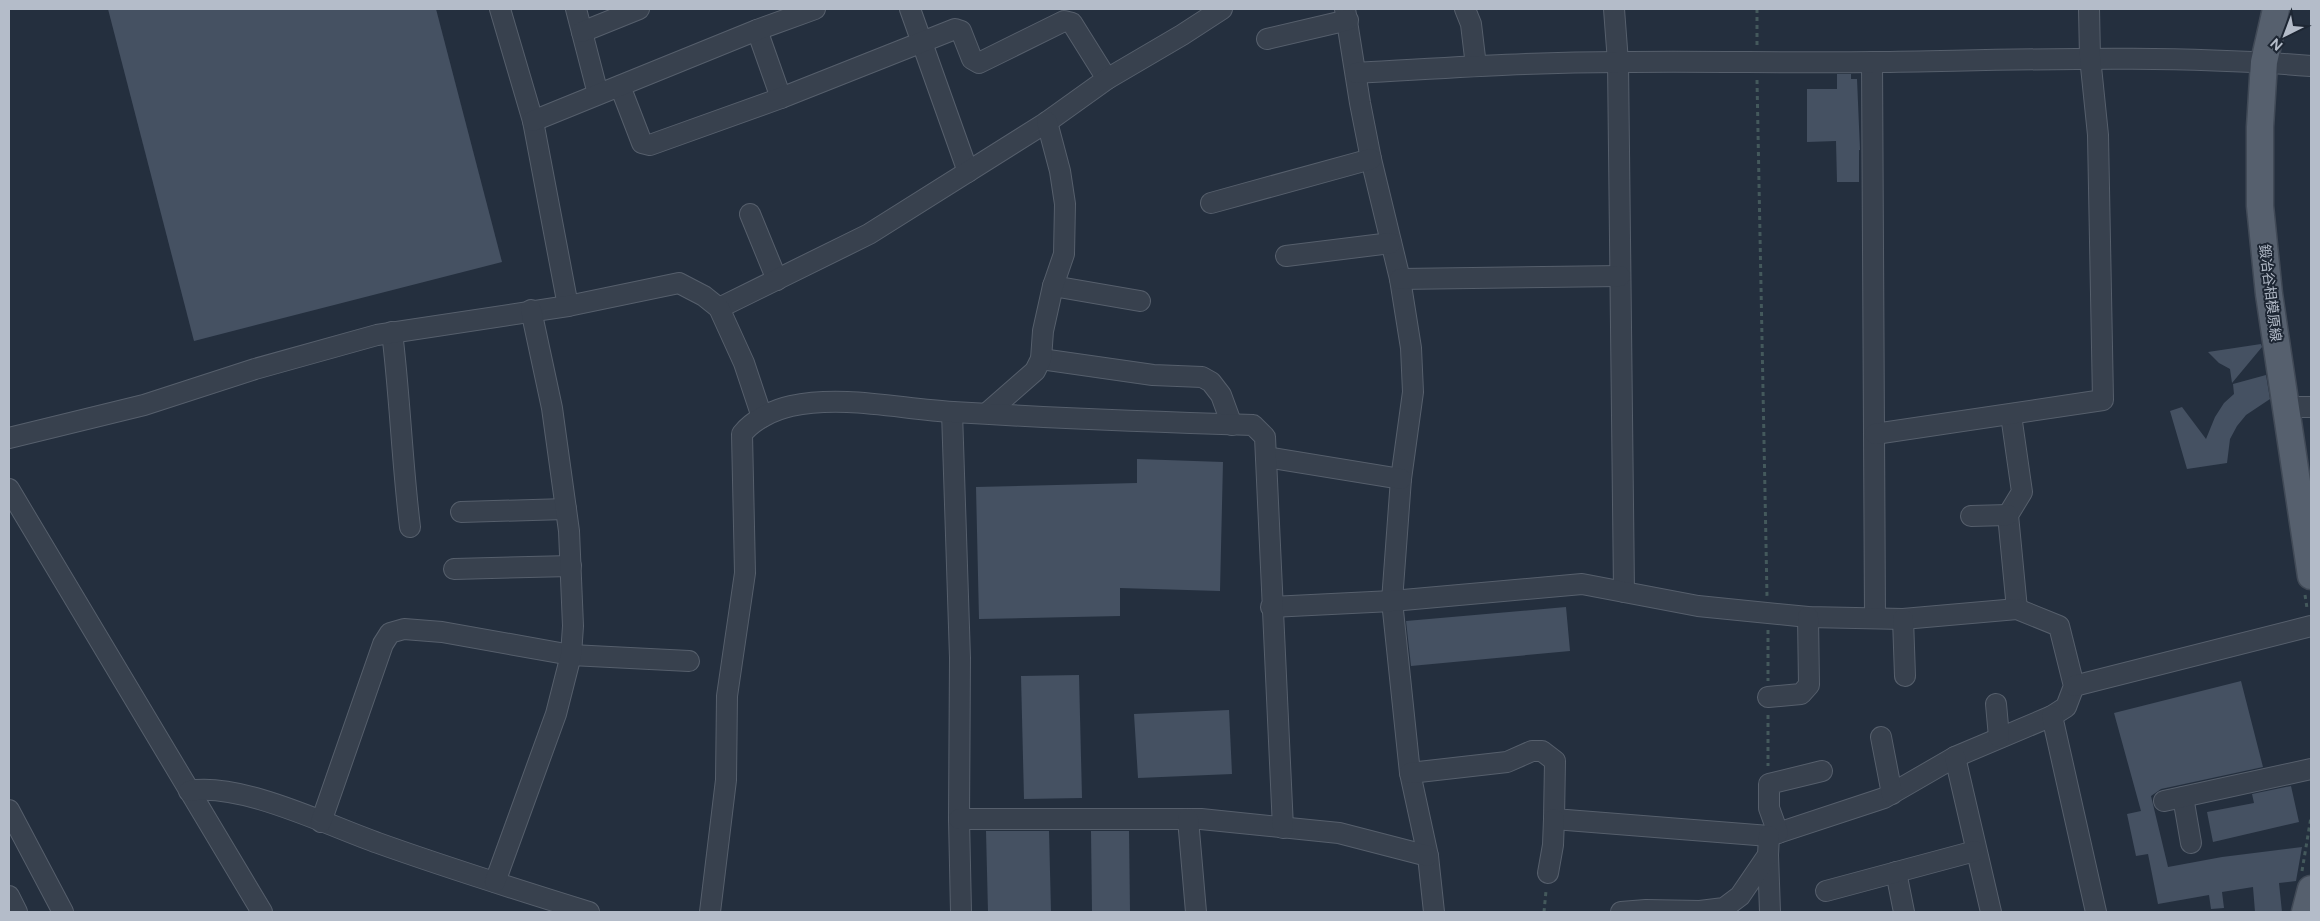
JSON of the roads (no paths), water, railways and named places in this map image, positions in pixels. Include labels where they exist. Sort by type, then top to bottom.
[{"type":"main road","name":"鍛冶谷相模原線","points":[[2276,9],[2264,62],[2260,127],[2260,206],[2269,294],[2299,407],[2311,576]]},
{"type":"main road","points":[[2305,912],[2308,888]]},
{"type":"street","points":[[500,9],[533,121],[568,306]]},
{"type":"street","points":[[576,9],[598,94]]},
{"type":"street","points":[[582,32],[639,9]]},
{"type":"street","points":[[533,121],[757,30],[815,9]]},
{"type":"street","points":[[910,9],[968,172]]},
{"type":"street","points":[[719,308],[869,234],[1047,122],[1107,79],[1182,36],[1222,9]]},
{"type":"street","points":[[1465,9],[1471,24],[1476,66]]},
{"type":"street","points":[[1614,9],[1618,62],[1624,592]]},
{"type":"street","points":[[1875,434],[2103,400],[2098,135],[2090,57],[2089,9]]},
{"type":"street","points":[[1267,39],[1291,25],[1347,14],[1371,159],[1400,278],[1411,348],[1413,392],[1401,479],[1392,601],[1410,773],[1428,856],[1434,912]]},
{"type":"street","points":[[620,86],[642,143],[650,145],[781,98],[956,29],[961,31],[972,60],[980,63],[1064,21],[1072,23],[1107,79]]},
{"type":"street","points":[[757,30],[781,98]]},
{"type":"street","points":[[1356,73],[1476,66],[1618,62],[1872,62],[2090,57],[2264,62],[2311,66]]},
{"type":"street","points":[[1872,62],[1876,618]]},
{"type":"street","points":[[987,413],[1035,371],[1041,359],[1043,331],[1053,286],[1064,254],[1064,204],[1060,171],[1047,122]]},
{"type":"street","points":[[1211,203],[1283,192],[1371,159]]},
{"type":"street","points":[[750,214],[777,280]]},
{"type":"street","points":[[1294,250],[1392,244]]},
{"type":"street","points":[[1400,278],[1620,276]]},
{"type":"street","points":[[9,438],[144,405],[255,370],[392,332],[568,306],[679,282],[704,296],[719,308],[744,363],[762,417]]},
{"type":"street","points":[[1053,286],[1140,301]]},
{"type":"street","points":[[495,882],[556,714],[571,655],[573,626],[571,566],[566,509],[552,408],[531,310]]},
{"type":"street","points":[[392,332],[399,390],[399,415],[410,527]]},
{"type":"street","points":[[1041,359],[1153,375],[1202,377],[1211,382],[1221,395],[1232,425]]},
{"type":"street","points":[[710,912],[726,780],[727,696],[745,572],[742,434],[762,417],[790,406],[830,403],[871,403],[952,412],[1253,425],[1265,437],[1283,828]]},
{"type":"street","points":[[952,412],[960,658],[959,819],[961,912]]},
{"type":"street","points":[[2011,415],[2022,492],[2008,515],[2017,609]]},
{"type":"street","points":[[1266,457],[1401,479]]},
{"type":"street","points":[[9,489],[262,912]]},
{"type":"street","points":[[461,512],[566,509]]},
{"type":"street","points":[[1971,516],[2008,515]]},
{"type":"street","points":[[454,569],[571,566]]},
{"type":"street","points":[[1272,607],[1392,601],[1582,584],[1698,606],[1808,617],[1903,619],[2017,609],[2059,626],[2074,686],[2066,707],[2052,716],[1955,757],[1892,794],[1772,841],[1554,820]]},
{"type":"street","points":[[1768,697],[1801,694],[1810,685],[1808,617]]},
{"type":"street","points":[[1903,619],[1905,676]]},
{"type":"street","points":[[2074,686],[2311,626]]},
{"type":"street","points":[[321,822],[383,644],[390,633],[404,629],[442,632],[571,655],[689,662]]},
{"type":"street","points":[[1996,704],[1999,737]]},
{"type":"street","points":[[2052,716],[2096,912]]},
{"type":"street","points":[[1881,737],[1892,794]]},
{"type":"street","points":[[1410,773],[1507,762],[1532,751],[1542,751],[1555,761],[1553,845],[1548,873]]},
{"type":"street","points":[[1955,757],[1991,912]]},
{"type":"street","points":[[2164,802],[2311,769]]},
{"type":"street","points":[[1770,912],[1772,841],[1768,784],[1822,771]]},
{"type":"street","points":[[189,791],[204,788],[225,790],[279,806],[495,882],[589,912]]},
{"type":"street","points":[[2183,797],[2191,842]]},
{"type":"street","points":[[9,810],[63,912]]},
{"type":"street","points":[[959,819],[1188,819],[1339,833],[1428,856]]},
{"type":"street","points":[[1188,819],[1196,912]]},
{"type":"street","points":[[1621,912],[1646,910],[1724,910],[1740,896],[1772,841]]},
{"type":"street","points":[[1826,891],[1976,851]]},
{"type":"street","points":[[1896,872],[1904,912]]},
{"type":"street","points":[[9,896],[17,912]]}]
